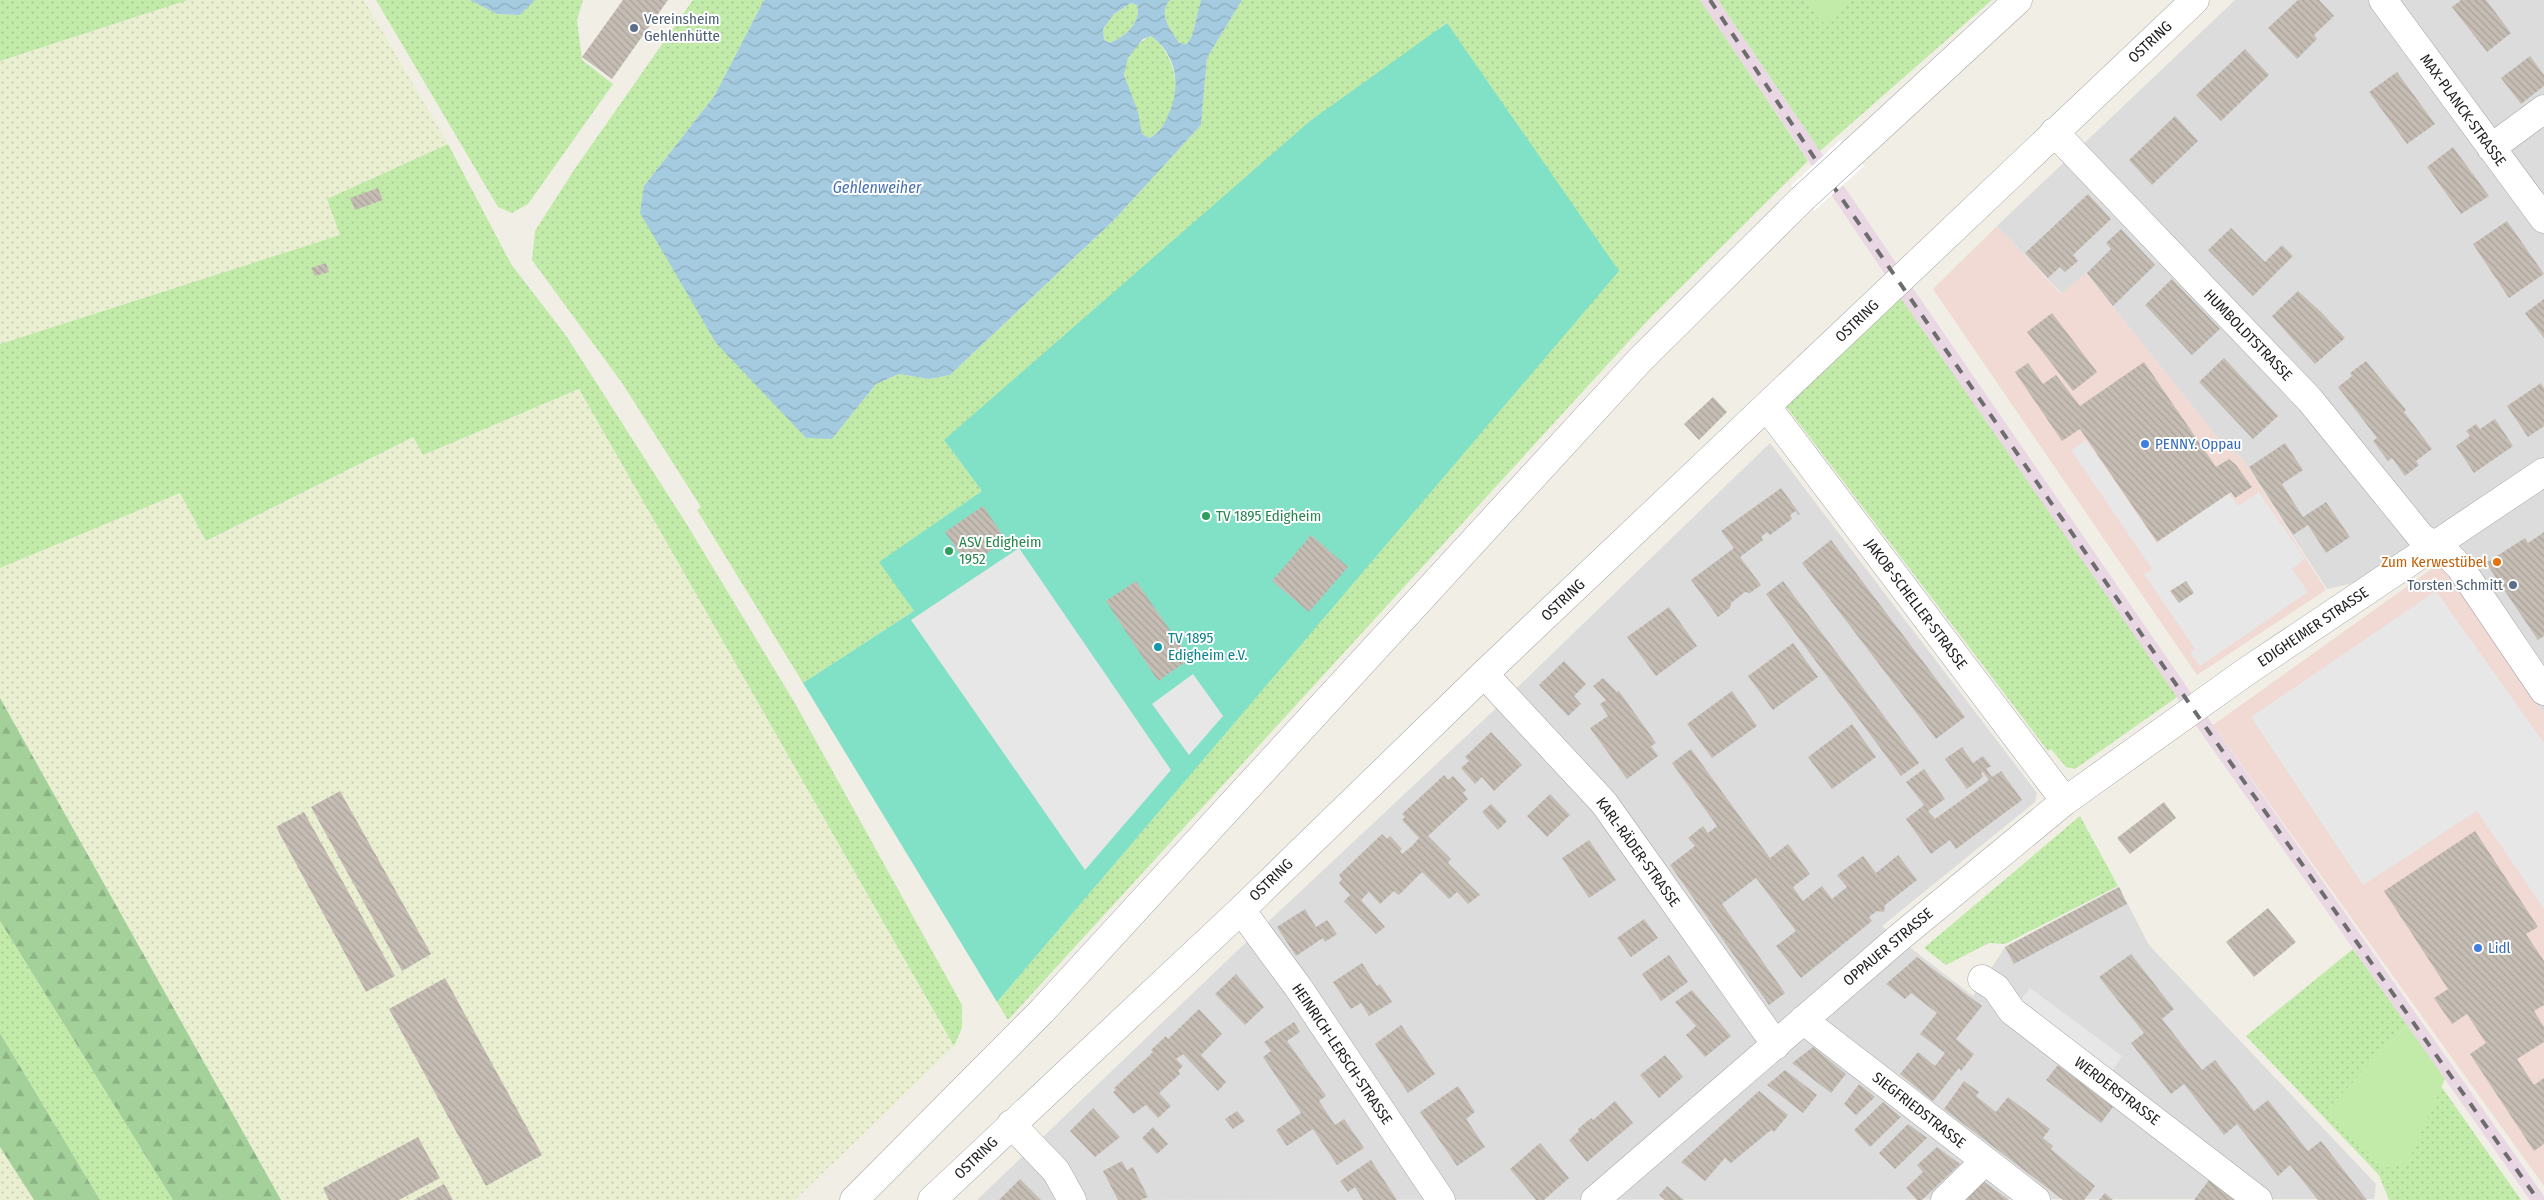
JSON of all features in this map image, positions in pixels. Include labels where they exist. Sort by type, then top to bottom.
[{"type":"street","points":[[854,1200],[1042,1011],[1639,362],[1802,199],[2018,0]]},
{"type":"street","name":"OSTRING","points":[[932,1200],[1241,910],[1484,674],[2194,0]]},
{"type":"street","name":"MAX-PLANCK-STRASSE","points":[[2383,0],[2544,219]]},
{"type":"street","points":[[2491,148],[2544,109]]},
{"type":"street","name":"HUMBOLDTSTRASSE","points":[[2054,132],[2310,400],[2412,527],[2421,537],[2433,545]]},
{"type":"street","name":"JAKOB-SCHELLER-STRASSE","points":[[1767,407],[2065,801]]},
{"type":"street","name":"EDIGHEIMER STRASSE","points":[[2193,708],[2544,472]]},
{"type":"street","points":[[2433,545],[2445,552],[2460,568],[2544,691]]},
{"type":"street","name":"KARL-RÄDER-STRASSE","points":[[1484,674],[1604,802],[1776,1045]]},
{"type":"street","name":"OPPAUER STRASSE","points":[[1595,1200],[1908,930],[2065,801],[2193,708]]},
{"type":"street","name":"HEINRICH-LERSCH-STRASSE","points":[[1241,910],[1298,987],[1441,1200]]},
{"type":"street","name":"WERDERSTRASSE","points":[[1982,979],[1996,988],[2012,1011],[2258,1200]]},
{"type":"street","name":"SIEGFRIEDSTRASSE","points":[[1803,1020],[2036,1200]]},
{"type":"street","points":[[1011,1124],[1056,1171],[1072,1200]]},
{"type":"street","points":[[1945,1200],[1985,1161]]},
{"type":"shaded area","points":[[1700,0],[1718,0],[1921,300],[2213,725],[2544,1196],[2544,1200],[2530,1200],[2202,734],[1909,310]]},
{"type":"shaded area","points":[[2235,0],[2544,0],[2544,714],[2440,563],[2327,589],[2242,458],[2226,448],[2086,273],[2062,294],[1997,226]]},
{"type":"shaded area","points":[[1997,226],[2061,294],[2086,273],[2226,448],[2242,458],[2326,590],[2197,675],[1933,289]]},
{"type":"shaded area","points":[[2086,440],[2157,543],[2229,493],[2238,506],[2259,492],[2305,559],[2292,569],[2308,592],[2200,666],[2190,653],[2195,649],[2144,574],[2152,569],[2071,450]]},
{"type":"shaded area","points":[[1770,443],[2037,793],[2035,802],[1882,926],[1973,996],[2005,947],[2119,887],[2149,945],[2376,1184],[2374,1199],[977,1200],[1238,950],[1492,712]]},
{"type":"shaded area","points":[[1019,548],[1171,770],[1085,870],[911,620]]},
{"type":"shaded area","points":[[2440,563],[2544,714],[2544,1186],[2213,725]]},
{"type":"shaded area","points":[[2436,591],[2544,743],[2544,909],[2477,811],[2363,885],[2251,717]]},
{"type":"shaded area","points":[[1193,674],[1223,716],[1189,755],[1152,704]]},
{"type":"shaded area","points":[[2030,988],[2122,1056],[2112,1071],[2019,1002]]},
{"type":"green space","points":[[0,0],[188,0],[0,61]]},
{"type":"green space","points":[[188,0],[364,0],[448,144],[327,199],[340,235],[0,344],[0,61]]},
{"type":"green space","points":[[376,0],[470,0],[497,14],[519,15],[535,0],[583,0],[577,20],[582,60],[613,84],[528,204],[512,213],[498,207]]},
{"type":"green space","points":[[693,0],[764,0],[715,95],[644,186],[832,439],[876,384],[899,374],[929,379],[950,375],[1114,220],[1201,125],[1207,58],[1242,0],[1700,0],[1808,161],[1651,317],[1008,1020],[997,1002],[1618,271],[1446,23],[944,440],[982,491],[880,562],[914,611],[803,683],[697,510],[701,507],[622,383],[532,260],[535,231],[574,170]]},
{"type":"green space","points":[[1170,0],[1201,0],[1192,36],[1187,44],[1179,43],[1165,17],[1166,6]]},
{"type":"green space","points":[[1718,0],[1805,0],[1822,22],[1851,0],[1992,0],[1820,151]]},
{"type":"green space","points":[[1805,0],[1851,0],[1822,23]]},
{"type":"green space","points":[[1131,3],[1137,5],[1138,11],[1135,23],[1121,37],[1110,43],[1104,40],[1103,29],[1114,14]]},
{"type":"green space","name":"TV 1895 Edigheim","points":[[1447,23],[1619,271],[997,1002],[803,683],[914,611],[879,562],[982,491],[944,440],[1310,121]]},
{"type":"green space","points":[[1151,36],[1162,46],[1169,59],[1174,73],[1176,88],[1174,103],[1169,117],[1161,129],[1150,138],[1142,134],[1125,77],[1125,71],[1128,59],[1136,47]]},
{"type":"green space","points":[[448,144],[511,264],[567,337],[686,523],[796,705],[962,1005],[962,1028],[954,1046],[579,389],[423,455],[413,437],[206,541],[180,493],[0,568],[0,344],[340,235],[327,199]]},
{"type":"green space","points":[[1900,297],[2177,697],[2075,769],[2066,767],[2051,749],[2048,751],[1786,406]]},
{"type":"green space","points":[[579,389],[954,1046],[795,1200],[281,1200],[0,698],[0,568],[180,493],[207,541],[414,436],[423,455]]},
{"type":"green space","points":[[0,698],[281,1200],[173,1200],[0,921]]},
{"type":"green space","points":[[2080,816],[2118,886],[2005,944],[1989,943],[1946,965],[1924,948]]},
{"type":"green space","points":[[0,921],[173,1200],[100,1200],[0,1033]]},
{"type":"green space","points":[[2353,949],[2407,1025],[2327,1110],[2432,1108],[2441,1086],[2521,1200],[2389,1200],[2379,1175],[2246,1036]]},
{"type":"green space","points":[[2407,1025],[2445,1079],[2408,1162],[2385,1168],[2327,1110]]},
{"type":"green space","points":[[0,1033],[100,1200],[34,1200],[0,1147]]},
{"type":"green space","points":[[0,1147],[34,1200],[0,1200]]},
{"type":"water","points":[[470,0],[535,0],[520,15],[497,14]]},
{"type":"water","name":"Gehlenweiher","points":[[764,0],[1170,0],[1166,6],[1165,17],[1179,43],[1187,44],[1192,36],[1201,0],[1242,0],[1207,58],[1201,125],[1114,220],[950,375],[929,379],[899,374],[876,384],[832,439],[806,438],[716,343],[640,213],[644,186],[715,95]],"holes":[[[1131,3],[1137,5],[1138,11],[1135,23],[1121,37],[1110,43],[1104,40],[1103,29],[1114,14]],[[1151,36],[1159,43],[1171,61],[1174,70],[1175,90],[1170,111],[1164,123],[1160,130],[1150,138],[1142,134],[1138,112],[1124,75],[1128,58],[1143,39]]]},
{"type":"pier","points":[[1840,140],[1864,166],[1814,211],[1791,186]]},
{"type":"building","points":[[623,0],[668,0],[612,79],[582,57]]},
{"type":"building","points":[[2298,0],[2319,0],[2334,16],[2314,35],[2317,39],[2297,59],[2268,28]]},
{"type":"building","points":[[2461,0],[2486,0],[2511,33],[2487,52],[2452,7]]},
{"type":"building","points":[[2245,49],[2269,75],[2221,121],[2196,95]]},
{"type":"building","points":[[2530,56],[2544,75],[2544,86],[2521,104],[2501,78]]},
{"type":"building","points":[[2397,72],[2435,124],[2407,144],[2369,92]]},
{"type":"building","points":[[2175,116],[2198,141],[2152,185],[2129,160]]},
{"type":"building","points":[[2453,147],[2489,196],[2461,214],[2427,167]]},
{"type":"building","points":[[378,188],[383,200],[355,210],[350,198]]},
{"type":"building","points":[[2088,194],[2111,219],[2073,255],[2078,261],[2065,272],[2060,267],[2048,278],[2025,253]]},
{"type":"building","points":[[2507,221],[2544,274],[2509,298],[2473,244]]},
{"type":"building","points":[[2231,228],[2265,262],[2282,245],[2293,256],[2253,296],[2208,250]]},
{"type":"building","points":[[2121,229],[2155,265],[2113,306],[2087,273],[2111,249],[2106,243]]},
{"type":"building","points":[[326,263],[329,272],[315,276],[311,268]]},
{"type":"building","points":[[2172,279],[2220,329],[2192,355],[2145,305]]},
{"type":"building","points":[[2298,291],[2345,338],[2315,364],[2272,316]]},
{"type":"building","points":[[2544,299],[2544,338],[2525,313]]},
{"type":"building","points":[[2052,313],[2097,372],[2073,391],[2027,332]]},
{"type":"building","points":[[2224,358],[2278,416],[2253,439],[2199,382]]},
{"type":"building","points":[[2366,361],[2406,410],[2404,412],[2432,449],[2416,461],[2419,465],[2405,476],[2392,458],[2388,461],[2373,441],[2377,438],[2338,387],[2352,376],[2350,373]]},
{"type":"building","name":"PENNY. Oppau","points":[[2144,362],[2216,467],[2229,459],[2236,465],[2252,487],[2235,498],[2231,492],[2157,542],[2080,429],[2062,441],[2015,372],[2028,363],[2043,384],[2056,375],[2080,406]]},
{"type":"building","points":[[2541,383],[2544,388],[2544,426],[2528,437],[2507,406]]},
{"type":"building","points":[[1713,397],[1727,412],[1699,440],[1684,424]]},
{"type":"building","points":[[2495,419],[2513,446],[2474,473],[2456,446],[2470,436],[2466,431],[2476,424],[2480,429]]},
{"type":"building","points":[[2285,443],[2303,470],[2282,484],[2303,517],[2326,502],[2350,537],[2326,553],[2308,525],[2293,535],[2249,467]]},
{"type":"building","points":[[1781,488],[1800,514],[1798,515],[1796,511],[1790,515],[1792,519],[1770,535],[1767,532],[1761,537],[1763,540],[1740,557],[1761,585],[1750,593],[1745,592],[1731,603],[1730,608],[1718,617],[1691,580],[1734,548],[1721,531]]},
{"type":"building","points":[[983,506],[1006,540],[968,566],[945,532]]},
{"type":"building","points":[[2544,532],[2544,636],[2538,640],[2486,563],[2525,538],[2528,543]]},
{"type":"building","points":[[1311,535],[1348,567],[1309,612],[1272,581]]},
{"type":"building","points":[[1831,540],[1965,717],[1936,739],[1802,563]]},
{"type":"building","points":[[1136,581],[1190,659],[1158,681],[1106,601]]},
{"type":"building","points":[[1783,581],[1919,763],[1901,776],[1766,594]]},
{"type":"building","points":[[2186,581],[2194,593],[2179,603],[2170,591]]},
{"type":"building","points":[[1669,607],[1697,646],[1656,676],[1627,637]]},
{"type":"building","points":[[1793,643],[1818,677],[1773,710],[1748,676]]},
{"type":"building","points":[[1564,661],[1586,684],[1574,696],[1581,704],[1568,716],[1539,685]]},
{"type":"building","points":[[1603,678],[1617,692],[1619,691],[1656,743],[1651,746],[1658,756],[1627,779],[1590,728],[1608,716],[1600,704],[1606,700],[1593,686]]},
{"type":"building","points":[[1732,691],[1757,726],[1712,758],[1687,724]]},
{"type":"building","points":[[1852,724],[1876,757],[1832,789],[1808,757]]},
{"type":"building","points":[[1491,732],[1522,765],[1494,791],[1482,777],[1475,784],[1461,768],[1469,761],[1465,757]]},
{"type":"building","points":[[1962,747],[1973,763],[1983,756],[1991,766],[1986,769],[1992,777],[2001,771],[2022,800],[1956,849],[1950,840],[1931,854],[1906,819],[1924,805],[1906,782],[1924,769],[1945,799],[1928,811],[1935,819],[1989,780],[1983,772],[1981,773],[1983,777],[1967,789],[1945,759]]},
{"type":"building","points":[[1691,749],[1770,858],[1788,844],[1810,874],[1793,887],[1803,901],[1822,886],[1832,899],[1847,887],[1837,875],[1863,856],[1876,873],[1898,855],[1917,880],[1885,905],[1884,912],[1877,911],[1869,917],[1872,921],[1801,978],[1776,946],[1796,931],[1756,878],[1722,904],[1785,993],[1769,1005],[1670,865],[1695,846],[1688,838],[1703,826],[1708,833],[1717,826],[1672,763]]},
{"type":"building","points":[[1444,775],[1448,780],[1453,776],[1466,790],[1463,793],[1468,799],[1428,836],[1451,859],[1448,863],[1480,895],[1468,904],[1457,892],[1449,899],[1422,872],[1399,895],[1394,891],[1380,904],[1369,892],[1361,900],[1385,927],[1376,934],[1344,901],[1350,895],[1339,883],[1342,879],[1339,875],[1382,834],[1387,839],[1390,836],[1402,849],[1400,851],[1402,854],[1412,846],[1419,838],[1402,820],[1405,817],[1402,814]]},
{"type":"building","points":[[340,791],[431,954],[402,971],[311,807]]},
{"type":"building","points":[[1550,794],[1570,815],[1547,837],[1527,816]]},
{"type":"building","points":[[2164,802],[2176,818],[2130,854],[2117,838]]},
{"type":"building","points":[[1491,804],[1507,821],[1498,830],[1482,812]]},
{"type":"building","points":[[304,812],[395,976],[366,992],[276,827]]},
{"type":"building","name":"Lidl","points":[[2475,831],[2538,927],[2526,934],[2544,961],[2544,1005],[2534,1011],[2544,1027],[2544,1042],[2517,1059],[2534,1085],[2544,1078],[2544,1144],[2534,1151],[2470,1054],[2486,1043],[2467,1014],[2452,1024],[2434,998],[2448,989],[2384,891]]},
{"type":"building","points":[[1589,840],[1616,880],[1589,898],[1562,858]]},
{"type":"building","points":[[2119,887],[2127,904],[2014,964],[2005,947]]},
{"type":"building","points":[[2268,908],[2296,942],[2254,977],[2226,942]]},
{"type":"building","points":[[1305,909],[1316,927],[1327,920],[1337,934],[1325,942],[1323,938],[1296,956],[1277,927]]},
{"type":"building","points":[[1644,919],[1658,938],[1631,957],[1617,938]]},
{"type":"building","points":[[2131,954],[2174,1009],[2162,1019],[2202,1070],[2215,1060],[2254,1111],[2268,1100],[2308,1151],[2321,1141],[2367,1200],[2318,1200],[2290,1165],[2278,1176],[2237,1124],[2224,1135],[2184,1084],[2171,1094],[2131,1043],[2144,1033],[2099,977]]},
{"type":"building","points":[[1669,955],[1688,982],[1661,1001],[1642,974]]},
{"type":"building","points":[[1917,957],[1982,1006],[1956,1039],[1974,1054],[1961,1071],[1959,1068],[1933,1101],[1900,1074],[1918,1052],[1935,1066],[1945,1053],[1920,1034],[1937,1013],[1911,993],[1905,999],[1886,984]]},
{"type":"building","points":[[1362,963],[1377,986],[1380,984],[1392,1002],[1369,1016],[1361,1003],[1351,1009],[1333,982]]},
{"type":"building","points":[[1236,974],[1264,1007],[1245,1025],[1215,994]]},
{"type":"building","points":[[445,978],[542,1155],[486,1186],[389,1009]]},
{"type":"building","points":[[1692,990],[1731,1036],[1705,1057],[1686,1035],[1696,1026],[1675,1002]]},
{"type":"building","points":[[1199,1009],[1222,1034],[1201,1055],[1226,1082],[1218,1091],[1183,1054],[1176,1059],[1183,1066],[1178,1071],[1180,1074],[1159,1093],[1171,1106],[1158,1118],[1146,1105],[1133,1114],[1113,1092],[1116,1090],[1114,1088],[1153,1052],[1151,1050],[1166,1036],[1168,1039]]},
{"type":"building","points":[[1294,1022],[1300,1032],[1287,1041],[1326,1096],[1319,1101],[1335,1125],[1344,1119],[1364,1148],[1337,1165],[1313,1129],[1287,1146],[1276,1130],[1301,1113],[1263,1057],[1271,1051],[1264,1042]]},
{"type":"building","points":[[1401,1025],[1435,1074],[1408,1093],[1375,1044]]},
{"type":"building","points":[[1813,1047],[1846,1074],[1831,1093],[1792,1063]]},
{"type":"building","points":[[1665,1055],[1683,1077],[1659,1098],[1640,1075]]},
{"type":"building","points":[[2058,1065],[2113,1107],[2101,1123],[2046,1080]]},
{"type":"building","points":[[1785,1070],[1817,1095],[1803,1113],[1767,1085]]},
{"type":"building","points":[[1964,1081],[1979,1092],[1976,1096],[1996,1112],[2008,1097],[2050,1129],[2043,1138],[2053,1146],[2051,1149],[2095,1186],[2084,1200],[2063,1200],[1944,1109]]},
{"type":"building","points":[[1859,1084],[1875,1097],[1856,1115],[1844,1104]]},
{"type":"building","points":[[1458,1086],[1475,1112],[1466,1119],[1485,1147],[1457,1166],[1420,1112]]},
{"type":"building","points":[[1759,1091],[1788,1115],[1774,1132],[1771,1130],[1731,1163],[1725,1158],[1705,1181],[1681,1162]]},
{"type":"building","points":[[1615,1101],[1633,1123],[1587,1162],[1569,1140],[1579,1131],[1578,1129],[1591,1118],[1593,1120]]},
{"type":"building","points":[[1883,1102],[1901,1117],[1870,1147],[1854,1130]]},
{"type":"building","points":[[1093,1108],[1120,1137],[1095,1157],[1070,1131]]},
{"type":"building","points":[[1237,1111],[1245,1121],[1233,1129],[1225,1119]]},
{"type":"building","points":[[1908,1124],[1927,1138],[1895,1169],[1879,1153]]},
{"type":"building","points":[[1153,1127],[1168,1144],[1157,1154],[1142,1138]]},
{"type":"building","points":[[418,1137],[440,1178],[399,1200],[329,1200],[323,1188]]},
{"type":"building","points":[[1540,1143],[1569,1178],[1544,1200],[1536,1200],[1510,1169]]},
{"type":"building","points":[[1937,1147],[1960,1164],[1922,1200],[1917,1200],[1906,1188],[1923,1172],[1917,1165]]},
{"type":"building","points":[[1371,1160],[1397,1200],[1363,1200],[1355,1187],[1348,1192],[1340,1181]]},
{"type":"building","points":[[1122,1161],[1127,1170],[1133,1167],[1148,1197],[1141,1200],[1118,1200],[1103,1171]]},
{"type":"building","points":[[1020,1179],[1041,1200],[999,1200]]},
{"type":"building","points":[[2209,1180],[2235,1200],[2194,1200]]},
{"type":"building","points":[[1983,1181],[2009,1200],[1962,1200]]},
{"type":"building","points":[[444,1184],[453,1200],[414,1200]]},
{"type":"building","points":[[1667,1186],[1684,1200],[1665,1200],[1659,1195]]},
{"type":"building","points":[[2105,1193],[2113,1200],[2099,1200]]},
{"type":"railway","points":[[1710,0],[1831,183],[2193,709],[2538,1200]]},
{"type":"place","name":"Vereinsheim Gehlenhütte","points":[[634,28]]},
{"type":"place","name":"PENNY. Oppau","points":[[2145,444]]},
{"type":"place","name":"TV 1895 Edigheim","points":[[1206,516]]},
{"type":"place","name":"ASV Edigheim 1952","points":[[949,551]]},
{"type":"place","name":"Zum Kerwestübel","points":[[2497,562]]},
{"type":"place","name":"Torsten Schmitt","points":[[2513,585]]},
{"type":"place","name":"TV 1895 Edigheim e.V.","points":[[1158,647]]},
{"type":"place","name":"Lidl","points":[[2478,948]]}]
